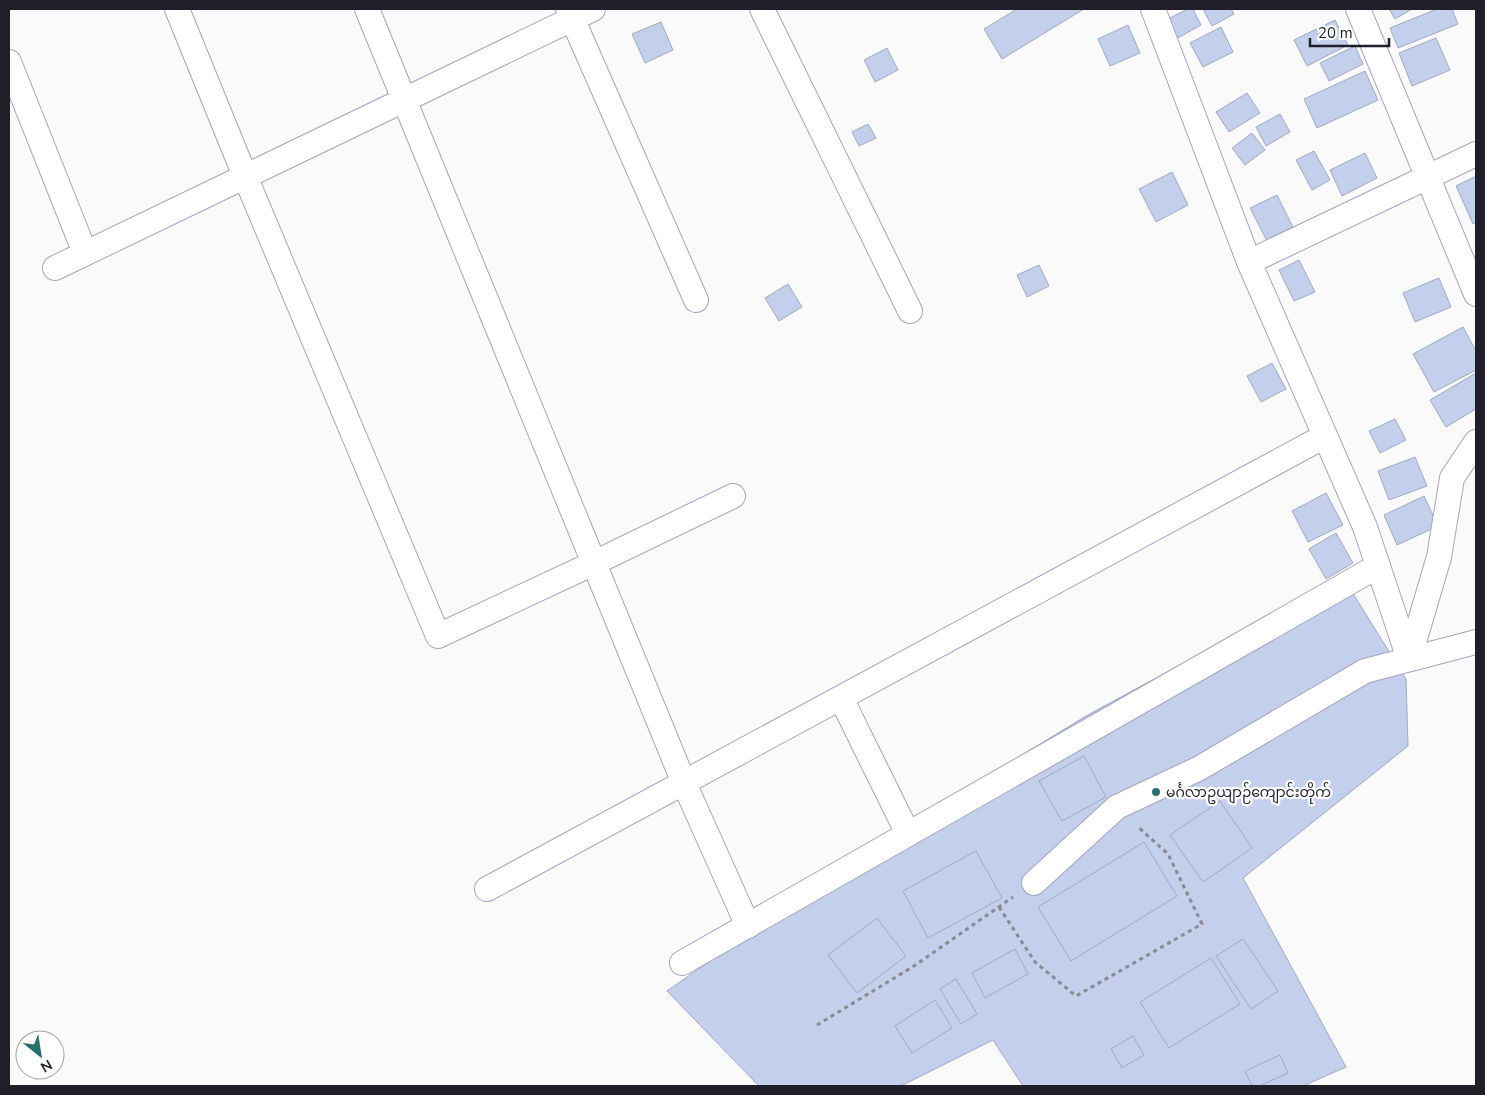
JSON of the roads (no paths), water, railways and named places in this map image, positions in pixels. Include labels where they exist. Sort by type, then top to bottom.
[{"type":"street","points":[[177,9],[438,636],[733,496]]},
{"type":"street","points":[[368,9],[684,783],[748,926]]},
{"type":"street","points":[[55,268],[405,100],[570,14],[593,9]]},
{"type":"street","points":[[762,9],[910,311]]},
{"type":"street","points":[[1153,9],[1249,262],[1365,527],[1409,660]]},
{"type":"street","points":[[1358,9],[1476,294]]},
{"type":"street","points":[[570,14],[696,300]]},
{"type":"street","points":[[9,62],[85,253]]},
{"type":"street","points":[[1249,262],[1476,154]]},
{"type":"street","points":[[487,889],[1325,436]]},
{"type":"street","points":[[1409,660],[1439,557],[1452,478],[1476,442]]},
{"type":"street","points":[[682,963],[1378,566]]},
{"type":"street","points":[[1034,883],[1117,807],[1198,770],[1365,671],[1475,642]]},
{"type":"street","points":[[840,698],[908,834]]},
{"type":"place","name":"မင်္ဂလာဥယျာဉ်ကျောင်းတိုက်","points":[[1156,792]]}]
